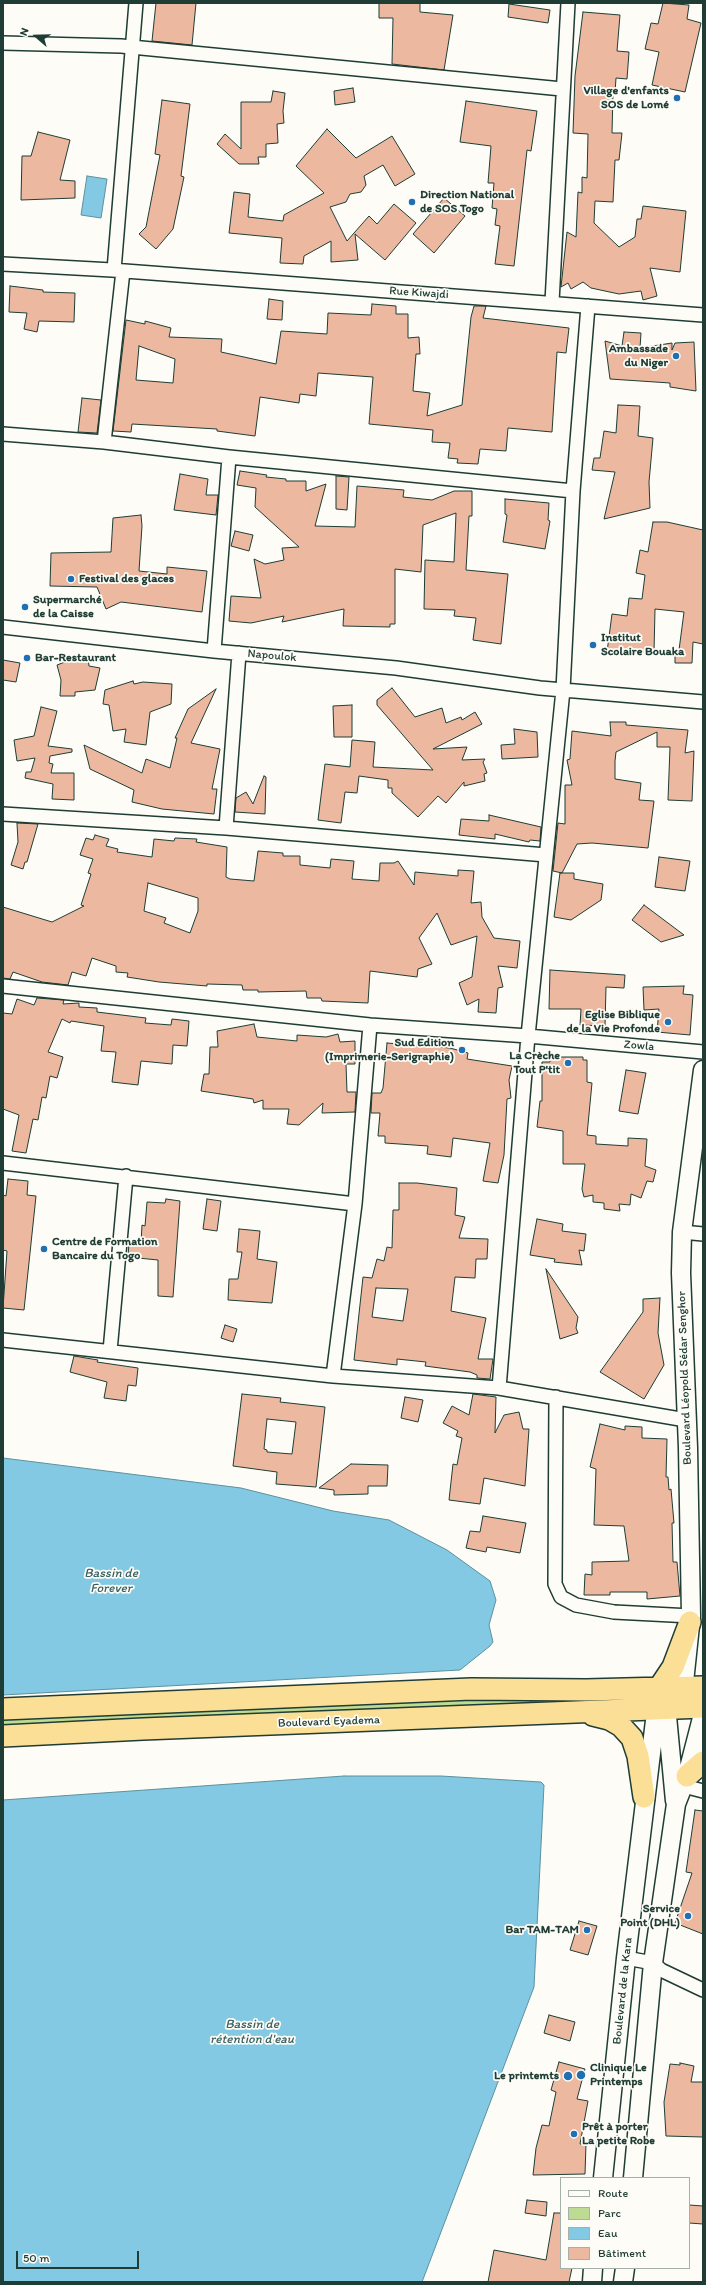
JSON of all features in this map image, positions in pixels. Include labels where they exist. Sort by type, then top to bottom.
[{"type":"highway","points":[[3,1708],[471,1689],[677,1688],[673,1668],[690,1619]]},
{"type":"highway","name":"Boulevard Eyadema","points":[[3,1736],[703,1707]]},
{"type":"highway","points":[[583,1713],[609,1719],[621,1726],[632,1738],[638,1756],[644,1797]]},
{"type":"highway","points":[[681,1782],[703,1762]]},
{"type":"main road","name":"Boulevard Léopold Sédar Senghor","points":[[690,1619],[681,1272],[682,1232],[703,1070]]},
{"type":"main road","points":[[677,1688],[668,1709],[681,1782]]},
{"type":"main road","points":[[668,1709],[677,1688]]},
{"type":"main road","name":"Boulevard de la Kara","points":[[603,2177],[644,1797],[668,1709]]},
{"type":"main road","points":[[632,2177],[653,1963],[676,1804],[681,1782],[703,1714]]},
{"type":"main road","points":[[592,2282],[593,2269]]},
{"type":"main road","points":[[623,2282],[624,2269]]},
{"type":"street","points":[[104,442],[124,271],[136,3]]},
{"type":"street","points":[[552,302],[562,89],[568,3]]},
{"type":"street","points":[[3,43],[133,47],[562,89]]},
{"type":"street","name":"Rue Kiwajdi","points":[[3,264],[124,271],[552,302],[703,315]]},
{"type":"street","points":[[499,1388],[528,1036],[563,690],[573,491],[588,306]]},
{"type":"street","points":[[3,434],[104,442],[229,457],[573,491]]},
{"type":"street","points":[[214,651],[229,457]]},
{"type":"street","name":"Napoulok","points":[[3,627],[214,651],[396,668],[540,688],[703,702]]},
{"type":"street","points":[[226,828],[239,653]]},
{"type":"street","points":[[3,814],[226,828],[546,855]]},
{"type":"street","name":"Zowla","points":[[3,986],[370,1025],[528,1036],[703,1052]]},
{"type":"street","points":[[333,1376],[355,1204],[370,1025]]},
{"type":"street","points":[[3,1163],[126,1176],[355,1204]]},
{"type":"street","points":[[110,1351],[126,1176]]},
{"type":"street","points":[[682,1232],[703,1234]]},
{"type":"street","points":[[3,1340],[333,1376],[499,1388],[686,1420]]},
{"type":"street","points":[[556,1397],[555,1584],[561,1597],[576,1605],[614,1612],[690,1619]]},
{"type":"street","points":[[681,1782],[703,1792]]},
{"type":"street","points":[[626,1958],[653,1963],[661,1970],[703,1990]]},
{"type":"green space","points":[[556,1698],[618,1698],[616,1700],[3,1725],[3,1716]]},
{"type":"water","points":[[87,176],[107,179],[101,218],[81,215]]},
{"type":"water","name":"Bassin de Forever","points":[[3,1458],[241,1488],[333,1511],[389,1520],[447,1550],[490,1581],[496,1600],[489,1625],[493,1642],[460,1670],[3,1695]]},
{"type":"water","name":"Bassin de rétention d'eau","points":[[344,1776],[441,1776],[541,1782],[544,1785],[534,1987],[422,2282],[3,2282],[3,1800]]},
{"type":"building","points":[[156,3],[196,3],[192,45],[152,41]]},
{"type":"building","points":[[379,3],[420,3],[420,12],[453,15],[444,70],[392,64],[393,18],[379,18]]},
{"type":"building","points":[[663,3],[689,5],[687,19],[701,23],[685,92],[652,85],[659,52],[645,49],[651,23],[658,24]]},
{"type":"building","points":[[509,4],[550,10],[548,23],[508,17]]},
{"type":"building","points":[[583,12],[620,15],[617,51],[629,52],[627,79],[616,78],[615,93],[613,93],[612,133],[622,133],[619,160],[615,160],[613,202],[595,201],[594,223],[619,247],[635,237],[637,219],[641,219],[643,206],[686,211],[680,272],[650,268],[657,296],[643,300],[641,291],[619,294],[591,288],[583,282],[571,289],[568,283],[561,287],[567,232],[576,237],[578,192],[582,193],[582,177],[587,178],[588,134],[573,133],[575,76]]},
{"type":"building","points":[[353,88],[355,102],[335,105],[334,91]]},
{"type":"building","points":[[273,91],[285,93],[283,111],[284,123],[277,124],[278,143],[266,144],[266,157],[258,157],[259,164],[239,164],[217,144],[225,134],[241,149],[241,102],[271,102]]},
{"type":"building","points":[[162,100],[190,104],[181,176],[184,177],[173,229],[156,249],[139,234],[146,227],[160,155],[155,154]]},
{"type":"building","points":[[466,101],[537,111],[531,151],[527,150],[514,266],[495,264],[500,226],[495,225],[497,209],[492,208],[494,183],[488,183],[491,146],[460,142]]},
{"type":"building","points":[[327,129],[356,158],[392,136],[415,174],[395,186],[383,165],[364,176],[366,185],[361,192],[350,194],[346,202],[330,207],[347,241],[369,216],[377,224],[394,204],[416,223],[385,260],[355,234],[358,260],[331,262],[331,241],[304,256],[303,264],[280,263],[282,238],[229,233],[234,192],[250,194],[248,217],[283,221],[284,215],[324,193],[296,166]]},
{"type":"building","points":[[38,132],[70,140],[60,180],[75,181],[75,198],[21,200],[22,156],[31,156]]},
{"type":"building","points":[[444,198],[465,216],[434,253],[413,234]]},
{"type":"building","points":[[10,286],[43,290],[43,292],[75,293],[74,322],[39,321],[37,332],[24,329],[27,313],[9,312]]},
{"type":"building","points":[[269,299],[283,301],[282,320],[267,319]]},
{"type":"building","points":[[372,304],[396,306],[396,314],[408,314],[408,338],[419,337],[420,354],[416,354],[413,391],[430,393],[427,416],[462,405],[471,317],[474,306],[486,306],[483,318],[569,328],[566,353],[557,352],[552,432],[508,428],[506,451],[480,449],[478,464],[457,463],[458,459],[448,458],[450,443],[432,442],[433,430],[369,424],[373,377],[318,373],[316,396],[300,394],[299,403],[260,397],[255,436],[217,431],[217,429],[132,424],[131,432],[113,431],[126,320],[145,324],[145,321],[171,328],[169,337],[222,339],[221,352],[276,364],[281,331],[327,334],[328,313],[371,315]],"holes":[[[139,346],[175,359],[173,383],[136,380]]]},
{"type":"building","points":[[624,332],[641,333],[640,348],[672,343],[672,350],[675,343],[694,342],[696,391],[670,387],[670,383],[610,379],[605,341],[622,346]]},
{"type":"building","points":[[82,398],[101,400],[97,433],[78,432]]},
{"type":"building","points":[[618,405],[640,406],[638,436],[653,438],[649,482],[650,508],[604,519],[615,472],[592,470],[594,458],[600,458],[604,431],[616,433]]},
{"type":"building","points":[[240,471],[267,475],[266,477],[286,479],[286,481],[306,481],[306,491],[326,484],[315,526],[355,527],[357,486],[404,490],[403,497],[432,500],[454,491],[472,491],[472,516],[469,516],[466,570],[508,574],[501,644],[473,640],[476,618],[454,616],[455,610],[424,609],[425,560],[454,562],[456,513],[423,525],[421,572],[395,569],[395,624],[390,624],[390,627],[343,626],[344,609],[282,622],[284,616],[251,623],[229,621],[231,596],[261,598],[254,559],[265,564],[284,560],[282,548],[299,547],[255,507],[256,488],[237,485]]},
{"type":"building","points":[[180,474],[208,479],[206,495],[218,495],[216,515],[174,510]]},
{"type":"building","points":[[336,476],[349,477],[347,510],[336,509]]},
{"type":"building","points":[[505,499],[549,503],[548,520],[550,521],[545,549],[503,542],[507,515],[505,514]]},
{"type":"building","points":[[141,515],[142,526],[139,571],[167,574],[167,567],[207,571],[202,612],[121,602],[106,609],[97,587],[50,586],[51,553],[111,552],[113,518]]},
{"type":"building","points":[[653,522],[667,522],[703,530],[703,644],[693,642],[692,663],[675,663],[675,650],[679,650],[684,612],[655,609],[654,652],[626,652],[625,654],[607,652],[612,614],[627,616],[629,598],[642,599],[645,575],[636,573],[640,550],[648,552]]},
{"type":"building","points":[[235,531],[253,535],[249,551],[231,546]]},
{"type":"building","points":[[88,658],[89,666],[100,668],[95,690],[75,692],[75,696],[60,696],[61,680],[57,665],[73,659]]},
{"type":"building","points":[[3,660],[20,663],[16,682],[3,680]]},
{"type":"building","points":[[133,681],[134,684],[143,682],[172,684],[171,704],[150,712],[146,745],[124,742],[126,729],[113,731],[109,705],[103,704],[105,690]]},
{"type":"building","points":[[392,688],[415,717],[442,708],[446,723],[461,717],[462,720],[475,712],[482,724],[433,749],[467,747],[462,760],[485,759],[483,762],[487,773],[484,774],[485,781],[464,786],[464,782],[446,803],[438,796],[418,817],[392,793],[392,788],[388,788],[388,780],[359,776],[357,793],[345,792],[341,823],[318,820],[325,764],[350,767],[352,740],[375,742],[373,767],[433,770],[377,705],[377,700]]},
{"type":"building","points":[[216,689],[191,743],[220,749],[212,789],[217,789],[214,814],[162,809],[132,802],[134,790],[90,769],[84,745],[142,773],[146,759],[170,768],[177,738],[175,738],[188,709]]},
{"type":"building","points":[[352,705],[352,737],[334,737],[333,706]]},
{"type":"building","points":[[41,707],[57,711],[48,746],[72,749],[72,752],[50,756],[49,763],[53,764],[51,773],[74,773],[74,800],[52,799],[53,784],[25,778],[26,772],[31,772],[35,758],[17,761],[14,740],[34,736]]},
{"type":"building","points":[[610,722],[626,722],[626,725],[688,730],[685,753],[694,751],[692,801],[668,800],[670,747],[657,747],[657,732],[616,752],[615,779],[641,783],[639,800],[654,801],[648,848],[592,843],[577,844],[562,873],[553,871],[558,823],[565,824],[565,785],[572,785],[567,760],[570,759],[572,731],[611,736]]},
{"type":"building","points":[[514,729],[537,732],[538,757],[502,759],[501,745],[515,744]]},
{"type":"building","points":[[264,776],[266,777],[265,814],[235,812],[236,798],[246,792],[253,804]]},
{"type":"building","points":[[489,815],[541,827],[540,841],[530,840],[529,842],[495,834],[495,839],[459,835],[461,819],[489,821]]},
{"type":"building","points":[[17,823],[38,824],[27,862],[25,862],[23,869],[11,865],[18,842]]},
{"type":"building","points":[[95,835],[109,839],[106,846],[118,849],[117,852],[152,857],[154,839],[174,841],[175,838],[197,839],[196,842],[227,847],[226,877],[230,879],[254,881],[258,851],[283,853],[283,856],[300,856],[300,865],[330,868],[331,859],[354,861],[352,879],[379,881],[380,863],[394,863],[398,861],[414,885],[415,872],[458,876],[458,870],[474,871],[471,903],[481,902],[482,917],[494,938],[520,941],[517,968],[498,966],[503,987],[498,988],[496,1013],[478,1012],[479,999],[467,1005],[459,983],[472,977],[477,936],[451,945],[437,913],[419,938],[432,964],[418,969],[417,977],[370,971],[368,1003],[322,1001],[321,998],[307,998],[306,991],[258,992],[258,990],[243,990],[242,985],[207,984],[207,986],[159,982],[127,977],[128,973],[116,972],[116,966],[92,958],[86,976],[72,972],[68,985],[42,982],[13,972],[10,979],[3,978],[3,907],[52,922],[84,906],[81,905],[91,874],[88,873],[93,859],[80,855],[86,838],[93,840]],"holes":[[[148,883],[198,898],[198,911],[190,933],[164,923],[166,918],[144,911]]]},
{"type":"building","points":[[659,857],[690,861],[685,891],[655,887]]},
{"type":"building","points":[[560,873],[574,873],[574,879],[603,884],[601,900],[571,920],[554,917]]},
{"type":"building","points":[[644,905],[684,935],[661,942],[632,920]]},
{"type":"building","points":[[550,970],[625,975],[624,988],[606,987],[605,1026],[580,1025],[581,1009],[549,1009]]},
{"type":"building","points":[[684,986],[683,994],[693,995],[690,1035],[657,1032],[659,1009],[644,1010],[643,987]]},
{"type":"building","points":[[37,998],[64,1000],[63,1004],[79,1003],[79,1007],[97,1008],[97,1012],[146,1018],[145,1023],[171,1025],[172,1019],[189,1021],[187,1046],[173,1045],[172,1064],[141,1061],[138,1085],[112,1082],[116,1052],[101,1051],[104,1026],[71,1021],[70,1023],[62,1019],[48,1052],[63,1057],[57,1078],[50,1076],[46,1098],[42,1097],[38,1120],[33,1119],[26,1153],[12,1151],[19,1115],[3,1109],[3,1013],[12,1014],[17,999],[34,1005]]},
{"type":"building","points":[[254,1024],[257,1037],[297,1041],[297,1035],[326,1037],[338,1034],[340,1042],[355,1041],[355,1064],[346,1064],[347,1092],[356,1092],[355,1112],[322,1113],[323,1103],[299,1125],[287,1124],[289,1109],[263,1109],[263,1100],[254,1103],[253,1099],[201,1091],[204,1074],[209,1074],[210,1047],[218,1047],[217,1031]]},
{"type":"building","points":[[387,1043],[450,1048],[468,1053],[467,1059],[512,1066],[509,1080],[511,1098],[507,1099],[504,1155],[498,1183],[483,1181],[490,1143],[453,1138],[451,1157],[427,1154],[428,1146],[385,1143],[385,1136],[378,1136],[380,1113],[371,1113],[372,1093],[381,1093],[383,1088]]},
{"type":"building","points":[[550,1057],[583,1057],[583,1060],[587,1060],[587,1082],[592,1083],[587,1135],[596,1136],[596,1144],[628,1146],[628,1138],[647,1139],[645,1166],[656,1170],[653,1182],[647,1181],[641,1198],[631,1194],[630,1205],[619,1204],[620,1211],[604,1209],[604,1203],[593,1202],[593,1195],[584,1197],[582,1189],[585,1164],[563,1164],[563,1131],[537,1127],[540,1101],[542,1101],[542,1062],[550,1062]]},
{"type":"building","points":[[626,1070],[646,1073],[638,1114],[619,1111]]},
{"type":"building","points":[[8,1179],[28,1181],[27,1195],[36,1196],[24,1310],[3,1308],[7,1251],[3,1250],[3,1195],[6,1196]]},
{"type":"building","points":[[399,1183],[417,1183],[457,1188],[455,1215],[465,1217],[459,1238],[488,1239],[487,1259],[476,1259],[475,1278],[455,1277],[451,1311],[486,1318],[478,1359],[493,1359],[490,1379],[477,1378],[477,1375],[470,1372],[425,1366],[426,1362],[397,1359],[397,1365],[354,1360],[363,1277],[372,1278],[377,1259],[384,1261],[387,1247],[392,1248],[393,1210],[399,1210]],"holes":[[[376,1288],[408,1289],[403,1321],[372,1317]]]},
{"type":"building","points":[[166,1199],[180,1201],[173,1297],[158,1296],[158,1260],[128,1257],[129,1242],[141,1243],[142,1225],[145,1226],[147,1202],[165,1203]]},
{"type":"building","points":[[207,1199],[221,1201],[217,1231],[203,1229]]},
{"type":"building","points":[[537,1219],[563,1224],[562,1231],[586,1234],[584,1251],[579,1250],[582,1265],[554,1262],[555,1259],[530,1255]]},
{"type":"building","points":[[239,1229],[260,1231],[257,1259],[277,1262],[272,1303],[228,1300],[229,1279],[238,1279],[242,1252],[237,1252]]},
{"type":"building","points":[[546,1269],[578,1317],[576,1328],[578,1333],[560,1339]]},
{"type":"building","points":[[660,1298],[658,1333],[664,1365],[644,1399],[600,1372],[643,1312],[643,1299]]},
{"type":"building","points":[[225,1325],[237,1329],[233,1342],[221,1338]]},
{"type":"building","points":[[74,1356],[98,1360],[97,1362],[138,1368],[136,1386],[128,1385],[126,1401],[104,1398],[107,1382],[70,1372]]},
{"type":"building","points":[[242,1394],[281,1398],[280,1402],[325,1407],[316,1487],[276,1484],[277,1472],[233,1466]],"holes":[[[267,1419],[296,1422],[292,1454],[267,1452],[267,1450],[264,1449]]]},
{"type":"building","points":[[473,1394],[496,1397],[495,1433],[504,1415],[519,1412],[523,1429],[529,1429],[525,1486],[484,1478],[480,1504],[449,1500],[453,1464],[457,1465],[462,1438],[456,1436],[458,1431],[443,1423],[452,1406],[469,1415]]},
{"type":"building","points":[[405,1397],[423,1400],[418,1422],[401,1418]]},
{"type":"building","points":[[600,1424],[625,1430],[625,1426],[642,1427],[642,1438],[667,1439],[666,1477],[668,1477],[669,1490],[671,1489],[674,1523],[672,1523],[673,1562],[677,1562],[680,1596],[647,1599],[647,1592],[610,1592],[610,1595],[584,1595],[585,1574],[592,1575],[592,1562],[629,1561],[624,1526],[594,1525],[596,1469],[590,1467]]},
{"type":"building","points":[[351,1464],[388,1465],[387,1486],[368,1486],[368,1494],[334,1495],[334,1490],[319,1488]]},
{"type":"building","points":[[483,1516],[526,1523],[520,1553],[487,1547],[486,1552],[466,1548],[470,1531],[480,1532]]},
{"type":"building","points":[[695,1810],[703,1811],[703,1934],[675,1923],[692,1873],[686,1872]]},
{"type":"building","points":[[579,1921],[597,1926],[588,1955],[570,1950]]},
{"type":"building","points":[[549,2015],[575,2022],[570,2041],[544,2033]]},
{"type":"building","points":[[559,2062],[585,2069],[577,2099],[588,2101],[580,2144],[586,2144],[585,2174],[533,2175],[536,2148],[542,2125],[549,2126],[556,2092],[551,2090]]},
{"type":"building","points":[[680,2063],[694,2066],[691,2082],[703,2082],[703,2137],[666,2136],[664,2102],[670,2064],[680,2065]]},
{"type":"building","points":[[527,2200],[547,2202],[546,2216],[525,2213]]},
{"type":"building","points":[[690,2205],[703,2206],[703,2224],[690,2223]]},
{"type":"building","points":[[554,2213],[560,2213],[560,2269],[572,2269],[569,2282],[488,2282],[494,2250],[546,2260]]},
{"type":"place","name":"Village d'enfants SOS de Lomé","points":[[677,98]]},
{"type":"place","name":"Direction National de SOS Togo","points":[[412,202]]},
{"type":"place","name":"Ambassade du Niger","points":[[676,356]]},
{"type":"place","name":"Festival des glaces","points":[[71,579]]},
{"type":"place","name":"Supermarché de la Caisse","points":[[25,607]]},
{"type":"place","name":"Institut Scolaire Bouaka","points":[[593,645]]},
{"type":"place","name":"Bar-Restaurant","points":[[27,658]]},
{"type":"place","name":"Eglise Biblique de la Vie Profonde","points":[[668,1022]]},
{"type":"place","name":"Sud Edition (Imprimerie-Serigraphie)","points":[[462,1050]]},
{"type":"place","name":"La Crèche Tout P'tit","points":[[568,1063]]},
{"type":"place","name":"Centre de Formation Bancaire du Togo","points":[[44,1249]]},
{"type":"place","name":"Service Point (DHL)","points":[[688,1916]]},
{"type":"place","name":"Bar TAM-TAM","points":[[587,1930]]},
{"type":"place","name":"Clinique Le Printemps","points":[[581,2075]]},
{"type":"place","name":"Le printemts","points":[[568,2076]]},
{"type":"place","name":"Prêt à porter La petite Robe","points":[[574,2134]]}]
